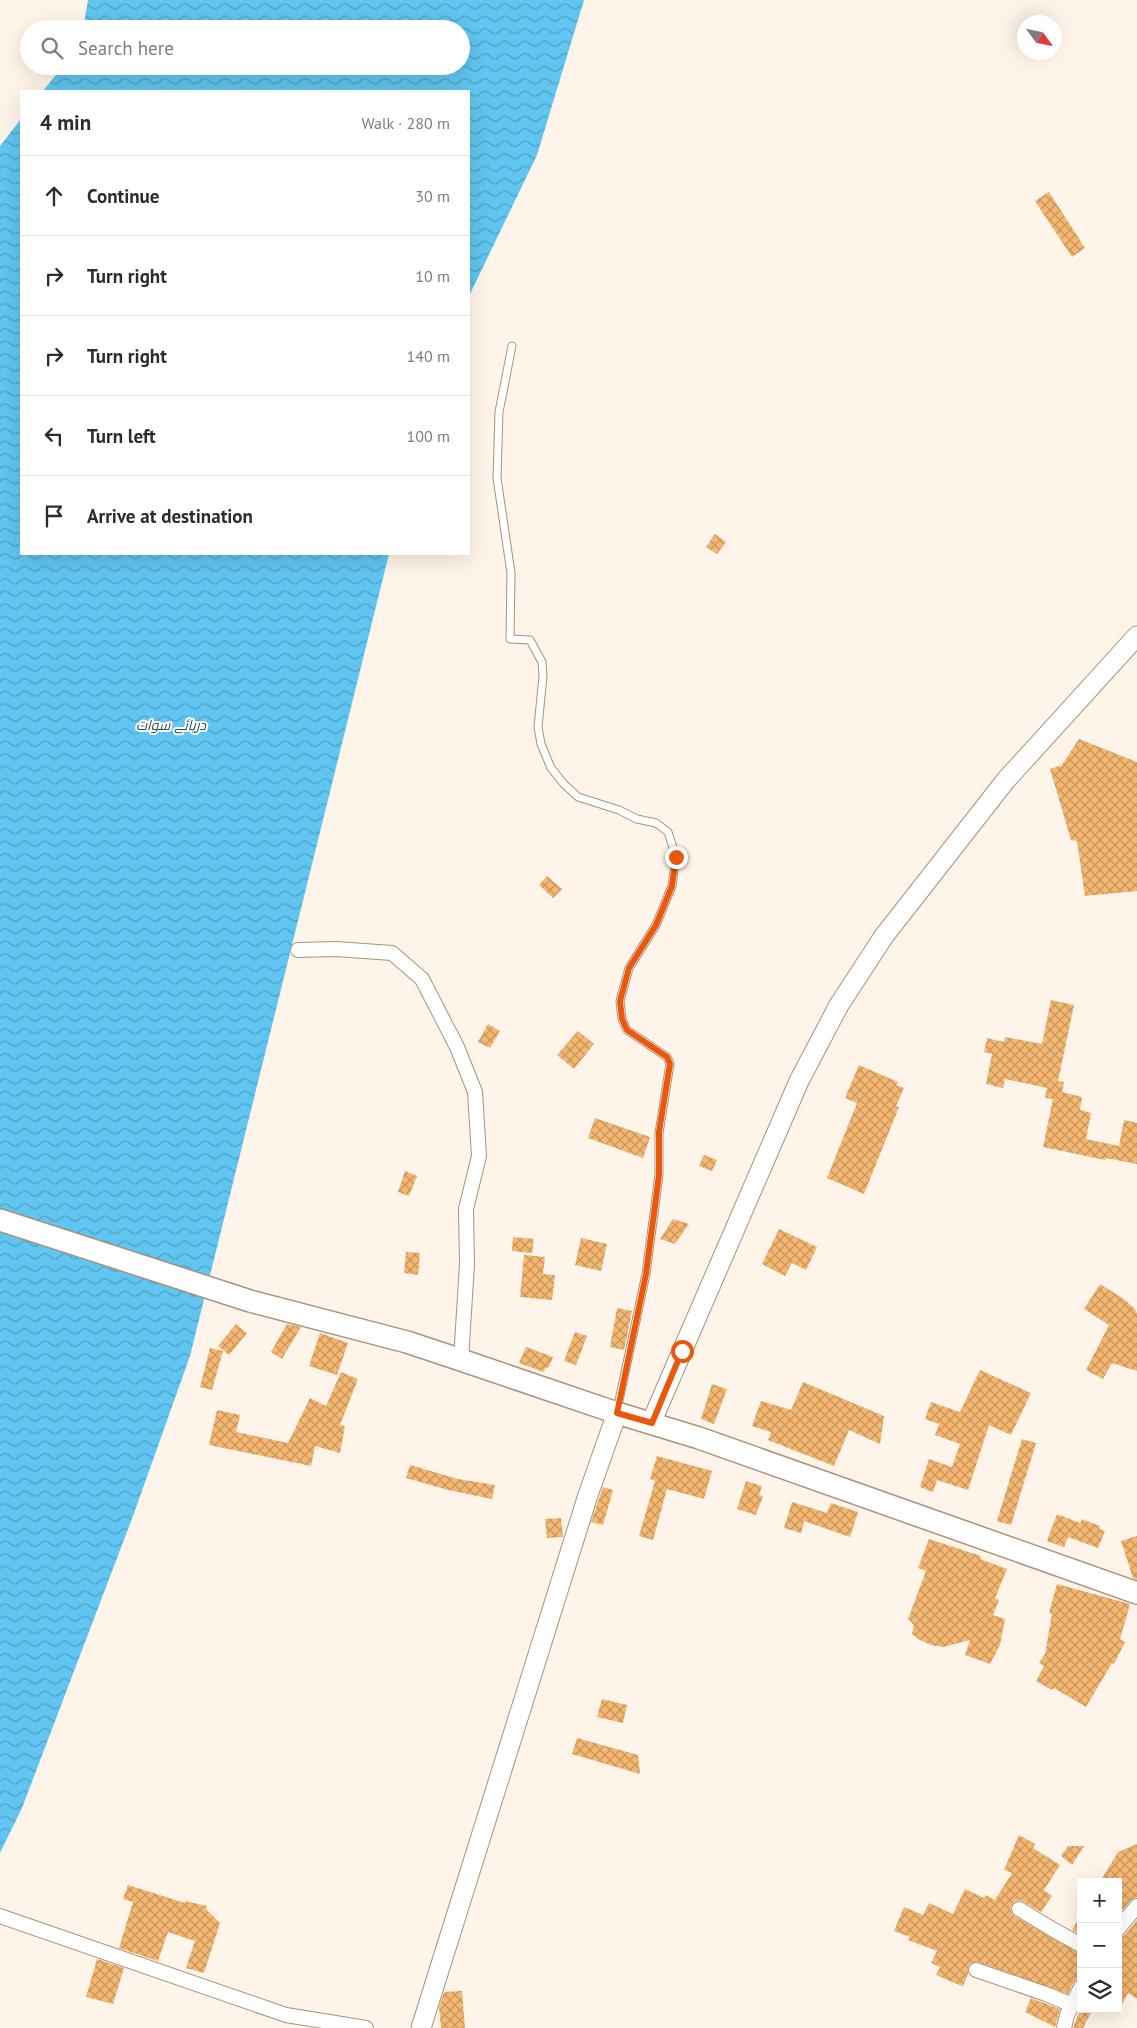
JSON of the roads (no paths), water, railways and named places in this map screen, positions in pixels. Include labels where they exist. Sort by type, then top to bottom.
[{"type":"main road","points":[[652,1423],[799,1081],[839,1005],[884,936],[993,796],[1137,636]]},
{"type":"main road","points":[[0,1220],[250,1301],[398,1340],[461,1360],[617,1413],[717,1444],[1137,1592]]},
{"type":"main road","points":[[420,2028],[588,1495],[617,1413]]},
{"type":"street","points":[[298,950],[336,949],[392,953],[422,979],[457,1047],[475,1092],[479,1156],[466,1209],[467,1264],[461,1360]]},
{"type":"street","points":[[1122,1924],[1137,1906]]},
{"type":"street","points":[[1019,1909],[1077,1943]]},
{"type":"street","points":[[0,1916],[286,2015],[366,2028]]},
{"type":"street","points":[[976,1970],[1072,2005]]},
{"type":"street","points":[[1064,2028],[1067,2015],[1077,1995]]},
{"type":"lane","points":[[512,346],[499,412],[497,478],[511,573],[510,639],[530,640],[542,662],[543,676],[538,727],[541,744],[551,768],[578,797],[619,810],[637,819],[656,823],[668,832],[676,857],[672,886],[656,925],[629,968],[620,1001],[622,1019],[627,1030],[667,1057],[670,1064],[659,1132],[659,1175],[646,1274],[617,1413]]},
{"type":"water","points":[[88,0],[584,0],[537,155],[470,294],[470,90],[44,90],[56,75],[470,75],[470,20],[85,20]]},
{"type":"water","name":"دریائے سوات","points":[[20,120],[20,555],[389,555],[190,1356],[133,1516],[22,1808],[0,1853],[0,146]]}]
